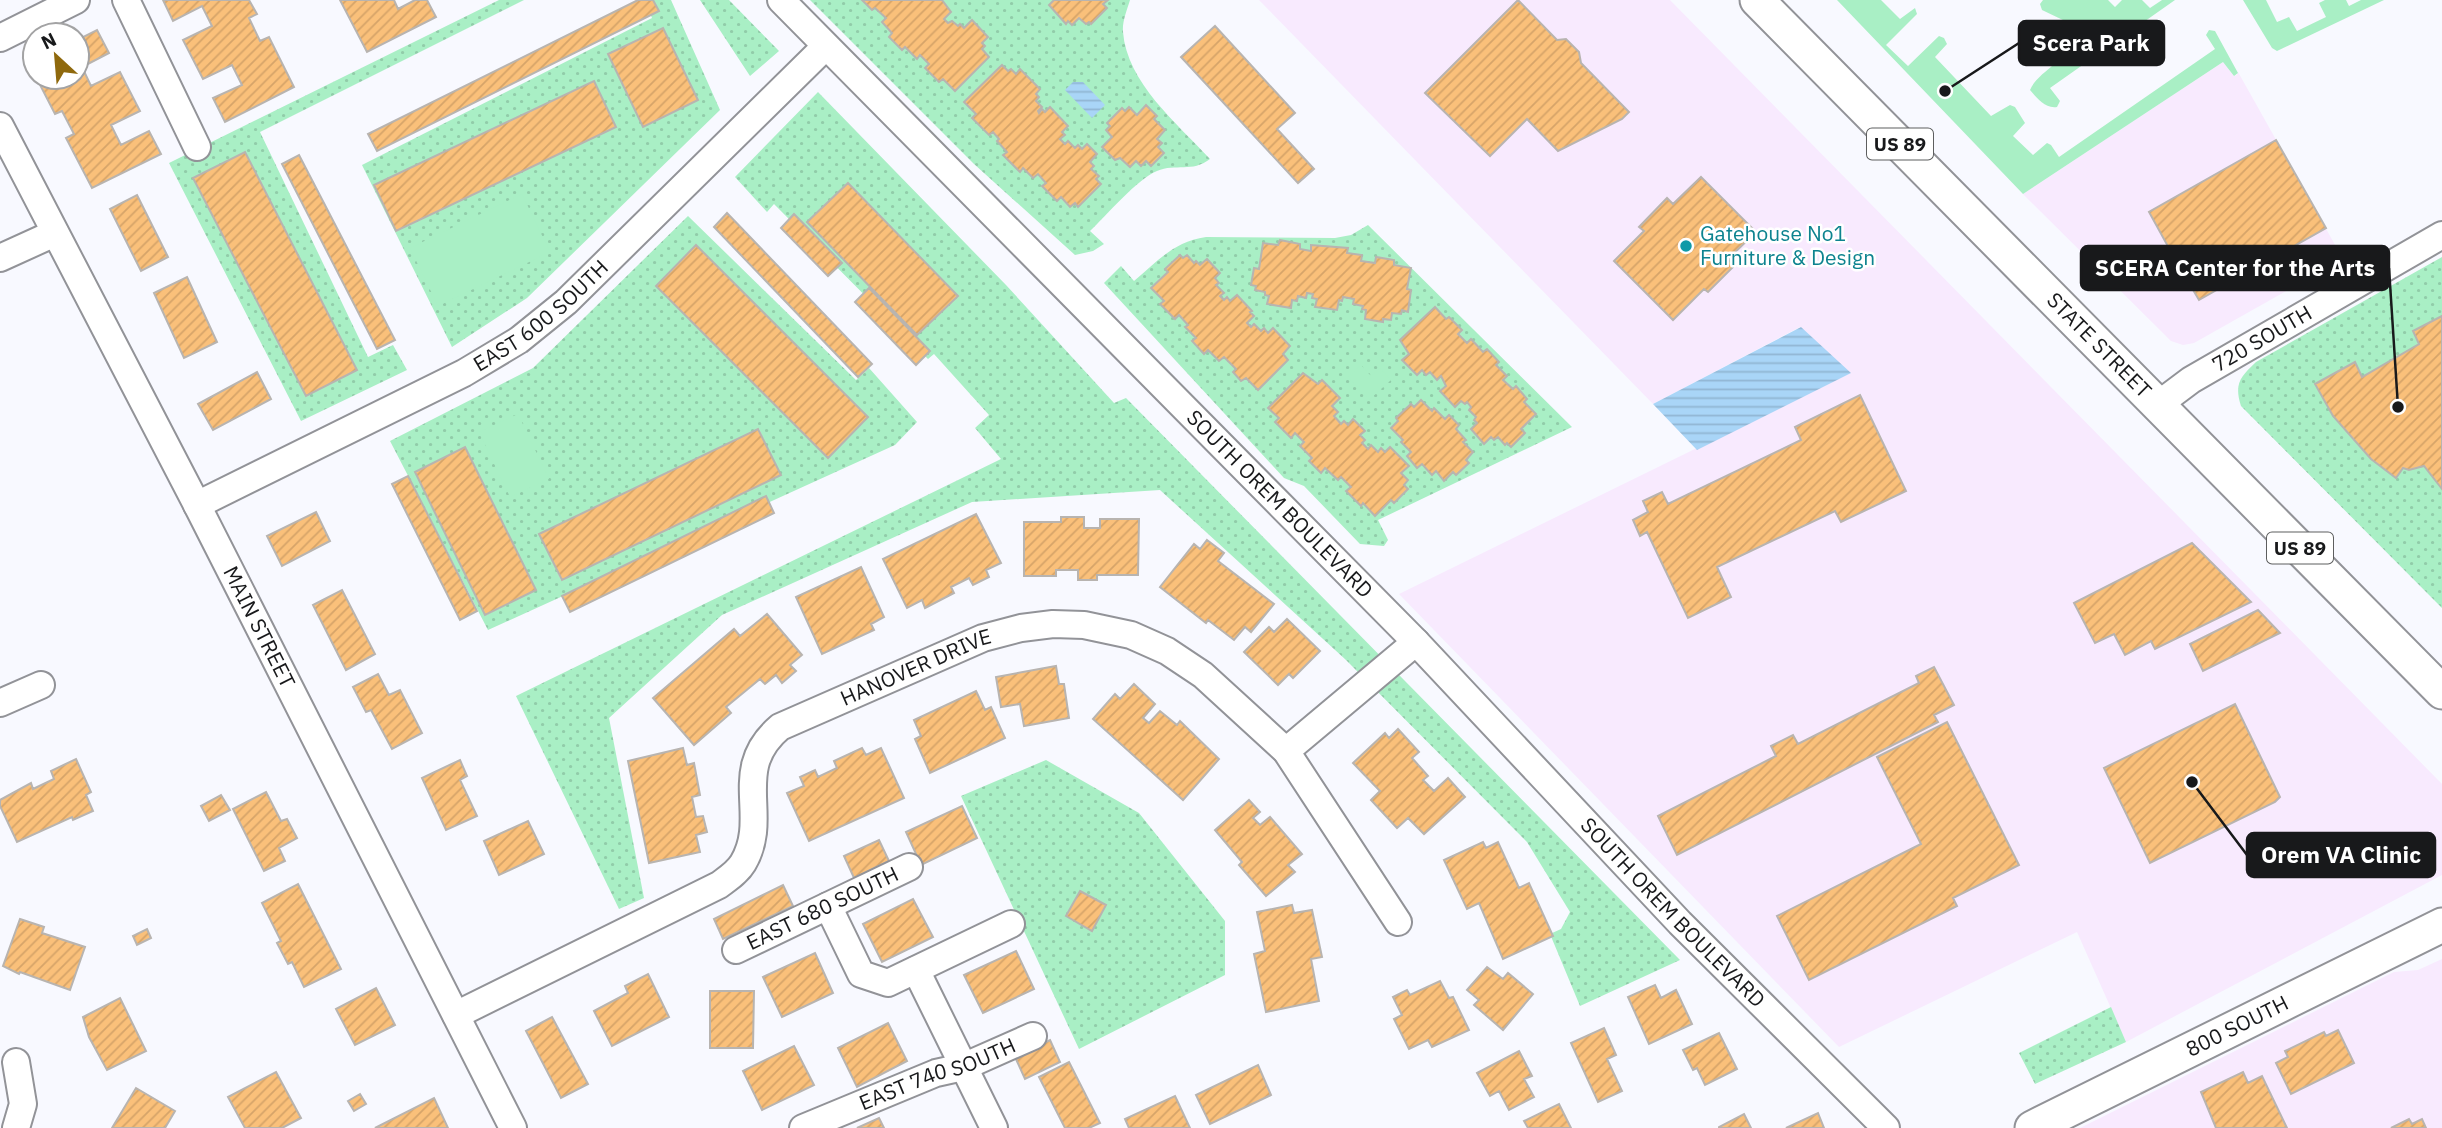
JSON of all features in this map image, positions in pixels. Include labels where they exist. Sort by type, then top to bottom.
[{"type":"main road","name":"STATE STREET","points":[[1757,0],[2442,692]]},
{"type":"main road","name":"800 SOUTH","points":[[2032,1128],[2442,925]]},
{"type":"street","points":[[0,38],[76,0]]},
{"type":"street","points":[[126,0],[197,147]]},
{"type":"street","name":"SOUTH OREM BOULEVARD","points":[[781,0],[1416,642],[1680,923],[1886,1128]]},
{"type":"street","name":"EAST 600 SOUTH","points":[[197,505],[464,373],[519,340],[566,302],[826,46]]},
{"type":"street","name":"MAIN STREET","points":[[0,126],[197,505],[513,1128]]},
{"type":"street","points":[[0,258],[55,233]]},
{"type":"street","name":"720 SOUTH","points":[[2159,404],[2191,380],[2442,235]]},
{"type":"street","name":"HANOVER DRIVE","points":[[456,1015],[719,885],[734,874],[743,863],[750,845],[753,769],[757,753],[767,738],[780,727],[983,638],[1021,628],[1053,624],[1084,625],[1130,635],[1167,651],[1203,675],[1286,751],[1398,922]]},
{"type":"street","points":[[1286,751],[1416,642]]},
{"type":"street","points":[[0,703],[41,685]]},
{"type":"street","name":"EAST 680 SOUTH","points":[[736,950],[909,867]]},
{"type":"street","points":[[828,906],[861,974],[888,983],[1011,924]]},
{"type":"street","points":[[916,970],[994,1128]]},
{"type":"street","name":"EAST 740 SOUTH","points":[[803,1128],[936,1073],[963,1067],[1033,1036]]},
{"type":"street","points":[[16,1062],[23,1104],[16,1128]]},
{"type":"shaded area","points":[[1259,0],[1670,0],[2442,784],[2442,875],[2126,1042],[2077,932],[1839,1047],[1399,594],[1850,373],[1800,327],[1653,404]]},
{"type":"shaded area","points":[[2223,62],[2234,76],[2238,72],[2343,259],[2194,343],[2183,345],[2171,341],[2023,194]]},
{"type":"shaded area","points":[[2442,959],[2442,1128],[2080,1128],[2394,972],[2418,970]]},
{"type":"green space","points":[[499,0],[524,0],[260,132],[368,357],[393,345],[407,370],[301,421],[169,163]],"holes":[[[245,152],[357,370],[306,396],[194,178]]]},
{"type":"green space","points":[[644,0],[671,0],[720,110],[527,298],[452,347],[362,165],[652,18]],"holes":[[[663,28],[698,100],[643,126],[608,55]],[[593,81],[615,126],[375,185]]]},
{"type":"green space","points":[[700,0],[729,0],[779,51],[750,76]]},
{"type":"green space","points":[[810,0],[1130,0],[1123,32],[1134,68],[1156,101],[1210,159],[1197,166],[1164,169],[1149,175],[1090,231],[1104,244],[1093,251],[1075,255],[974,164]]},
{"type":"green space","points":[[1837,0],[1881,0],[1900,19],[1915,8],[1917,14],[1886,45],[1908,66],[1939,36],[1944,38],[1947,44],[1935,57],[1991,116],[2010,105],[2015,107],[2025,123],[2013,136],[2033,155],[2047,143],[2059,157],[2215,49],[2206,35],[2209,30],[2215,31],[2238,73],[2234,76],[2223,62],[2023,194]]},
{"type":"green space","points":[[2043,0],[2108,0],[2115,7],[2122,0],[2142,0],[2150,8],[2162,0],[2175,0],[2050,88],[2060,101],[2057,107],[2053,107],[2042,102],[2030,90],[2065,52],[2070,33],[2065,21],[2042,10],[2040,4]]},
{"type":"green space","points":[[2243,0],[2266,0],[2277,22],[2289,17],[2297,31],[2326,17],[2319,3],[2325,0],[2346,0],[2349,6],[2361,0],[2384,0],[2277,51],[2272,48]]},
{"type":"green space","points":[[818,92],[1006,285],[1114,403],[1126,398],[1680,960],[1580,1006],[1550,934],[1561,929],[1570,912],[1527,842],[1346,660],[1160,490],[972,502],[722,615],[609,718],[644,898],[619,909],[516,696],[1001,459],[975,428],[989,415],[934,354],[928,359],[774,204],[767,212],[735,177]],"holes":[[[847,183],[957,296],[918,335],[807,222]]]},
{"type":"green space","points":[[522,194],[550,252],[438,306],[410,248]]},
{"type":"green space","points":[[688,216],[856,380],[869,368],[917,422],[895,445],[488,630],[390,441],[533,368]],"holes":[[[696,246],[868,417],[828,457],[656,286]],[[759,429],[780,475],[561,580],[540,534]],[[466,448],[536,590],[486,615],[415,472]]]},
{"type":"green space","points":[[1368,225],[1572,427],[1378,520],[1388,540],[1384,546],[1360,544],[1304,486],[1284,478],[1104,283],[1121,266],[1134,281],[1175,248],[1206,237],[1335,238],[1351,235]]},
{"type":"green space","points":[[2442,257],[2442,316],[2419,344],[2362,377],[2354,362],[2315,384],[2350,435],[2383,467],[2396,477],[2403,468],[2409,470],[2424,466],[2442,489],[2442,608],[2241,406],[2238,386],[2242,377],[2256,362]]},
{"type":"green space","points":[[1361,365],[1371,376],[1380,368],[1391,380],[1369,400],[1348,377]]},
{"type":"green space","points":[[518,414],[549,479],[510,497],[479,432]]},
{"type":"green space","points":[[1046,760],[1139,813],[1225,921],[1225,975],[1079,1049],[961,796]]},
{"type":"green space","points":[[2111,1007],[2126,1042],[2035,1084],[2019,1053]]},
{"type":"water","points":[[1073,82],[1083,82],[1105,105],[1092,118],[1065,90]]},
{"type":"water","points":[[1801,327],[1851,373],[1697,450],[1653,404]]},
{"type":"building","points":[[163,0],[249,0],[257,14],[249,18],[260,41],[269,37],[294,87],[225,122],[213,98],[242,85],[232,65],[203,79],[183,40],[212,26],[202,6],[173,21]]},
{"type":"building","points":[[340,0],[394,0],[398,9],[415,0],[427,0],[436,17],[367,52]]},
{"type":"building","points":[[638,0],[653,0],[659,11],[377,151],[368,134]]},
{"type":"building","points":[[862,0],[942,0],[951,12],[944,19],[948,23],[952,21],[964,28],[972,20],[988,37],[982,43],[985,46],[982,49],[989,57],[955,91],[943,79],[939,82],[925,68],[929,64],[920,55],[917,59],[905,47],[902,50],[889,37],[892,33],[882,22],[886,18]]},
{"type":"building","points":[[1054,0],[1108,0],[1103,4],[1107,8],[1091,24],[1086,24],[1079,18],[1072,25],[1068,21],[1066,24],[1049,5]]},
{"type":"building","points":[[1518,0],[1557,40],[1566,39],[1579,52],[1581,63],[1629,112],[1622,119],[1558,151],[1527,119],[1490,156],[1425,93]]},
{"type":"building","points":[[1215,26],[1295,113],[1277,129],[1314,169],[1298,183],[1181,57]]},
{"type":"building","points":[[663,28],[698,100],[643,127],[608,54]]},
{"type":"building","points":[[97,30],[109,53],[91,62],[91,33]]},
{"type":"building","points":[[1002,65],[1016,74],[1020,69],[1040,89],[1036,94],[1039,97],[1036,101],[1042,107],[1038,111],[1039,113],[1042,109],[1045,112],[1050,107],[1068,126],[1062,132],[1065,135],[1060,139],[1065,144],[1068,141],[1075,148],[1078,145],[1082,149],[1087,144],[1097,154],[1090,162],[1094,166],[1091,169],[1099,176],[1096,179],[1101,184],[1078,207],[1075,203],[1070,207],[1061,197],[1057,201],[1042,186],[1046,183],[1038,174],[1033,178],[1023,168],[1020,172],[1003,155],[1007,152],[993,132],[989,135],[972,118],[976,114],[964,102]]},
{"type":"building","points":[[120,72],[140,111],[111,125],[121,145],[149,131],[161,154],[92,188],[66,138],[74,134],[62,111],[55,114],[43,91],[91,91],[91,86]]},
{"type":"building","points":[[594,81],[616,127],[396,231],[374,185]]},
{"type":"building","points":[[1146,105],[1157,116],[1154,119],[1165,130],[1157,139],[1162,143],[1158,147],[1164,153],[1151,166],[1146,161],[1141,166],[1136,161],[1130,167],[1120,158],[1115,160],[1102,147],[1112,137],[1106,130],[1110,126],[1107,123],[1122,108],[1125,111],[1129,107],[1137,115]]},
{"type":"building","points":[[2276,140],[2326,228],[2199,300],[2177,263],[2165,270],[2157,257],[2170,250],[2149,212]]},
{"type":"building","points":[[245,152],[357,370],[306,396],[193,178]]},
{"type":"building","points":[[299,155],[395,340],[377,349],[282,164]]},
{"type":"building","name":"Gatehouse No1 Furniture & Design","points":[[1701,177],[1756,232],[1728,259],[1734,266],[1708,292],[1704,289],[1673,320],[1614,261],[1644,231],[1639,227],[1667,198],[1673,204]]},
{"type":"building","points":[[848,183],[958,296],[917,335],[807,222]]},
{"type":"building","points":[[137,195],[168,257],[141,271],[110,209]]},
{"type":"building","points":[[727,213],[872,364],[858,377],[714,227]]},
{"type":"building","points":[[794,214],[842,263],[828,276],[781,228]]},
{"type":"building","points":[[1280,240],[1300,244],[1300,249],[1311,251],[1311,245],[1348,248],[1347,253],[1362,255],[1361,261],[1375,263],[1376,257],[1394,260],[1394,265],[1411,268],[1407,289],[1411,290],[1408,312],[1402,310],[1401,314],[1392,313],[1391,320],[1383,319],[1383,322],[1365,319],[1366,310],[1362,309],[1363,306],[1353,304],[1354,299],[1343,297],[1342,301],[1339,300],[1337,310],[1315,307],[1317,299],[1312,298],[1313,294],[1307,293],[1306,298],[1298,296],[1297,301],[1292,300],[1291,308],[1267,304],[1269,296],[1265,295],[1265,292],[1255,290],[1256,286],[1251,285],[1254,268],[1259,269],[1263,243],[1278,245]]},
{"type":"building","points":[[696,245],[868,417],[828,458],[656,286]]},
{"type":"building","points":[[1180,255],[1183,258],[1187,255],[1200,265],[1207,259],[1220,273],[1215,278],[1219,283],[1216,285],[1224,293],[1220,296],[1224,300],[1227,297],[1230,301],[1237,295],[1252,311],[1250,312],[1254,316],[1247,323],[1251,327],[1254,324],[1261,331],[1264,328],[1268,333],[1273,328],[1290,346],[1283,354],[1288,360],[1258,390],[1246,378],[1241,381],[1233,372],[1236,369],[1224,357],[1219,361],[1208,350],[1204,354],[1192,341],[1196,338],[1185,327],[1188,325],[1179,315],[1175,319],[1160,304],[1164,301],[1151,288],[1168,272],[1165,269]]},
{"type":"building","points":[[187,277],[217,342],[184,358],[154,293]]},
{"type":"building","points":[[869,288],[930,351],[916,365],[855,302]]},
{"type":"building","points":[[1435,307],[1462,330],[1458,334],[1467,343],[1471,339],[1483,352],[1487,349],[1499,362],[1496,365],[1507,376],[1503,380],[1513,389],[1516,386],[1527,399],[1524,402],[1536,414],[1521,429],[1525,433],[1511,447],[1498,437],[1494,440],[1491,437],[1484,444],[1471,429],[1477,423],[1467,402],[1465,404],[1461,401],[1455,407],[1440,391],[1446,386],[1441,376],[1437,380],[1430,372],[1426,375],[1422,370],[1417,375],[1402,360],[1409,354],[1400,340]]},
{"type":"building","points":[[2442,316],[2442,489],[2424,466],[2409,470],[2403,468],[2396,478],[2371,459],[2333,416],[2315,384],[2355,362],[2362,377],[2419,344],[2413,331]]},
{"type":"building","points":[[257,372],[271,399],[213,430],[198,404]]},
{"type":"building","points":[[1303,373],[1318,384],[1322,380],[1340,398],[1332,406],[1338,412],[1334,416],[1341,424],[1344,421],[1348,425],[1353,419],[1365,431],[1360,435],[1365,440],[1362,443],[1368,449],[1371,445],[1378,452],[1381,448],[1385,452],[1390,447],[1409,466],[1401,473],[1408,480],[1404,485],[1408,489],[1394,503],[1391,500],[1375,516],[1346,491],[1351,487],[1341,477],[1338,480],[1325,468],[1321,473],[1309,461],[1312,458],[1300,446],[1304,442],[1295,433],[1291,438],[1275,422],[1279,418],[1268,408]]},
{"type":"building","points":[[1860,395],[1906,491],[1841,522],[1835,511],[1717,567],[1731,597],[1688,618],[1647,532],[1640,536],[1633,520],[1648,512],[1643,501],[1662,492],[1668,504],[1801,440],[1795,427]]},
{"type":"building","points":[[1421,400],[1432,411],[1434,408],[1445,419],[1449,415],[1459,425],[1456,429],[1473,452],[1466,460],[1469,463],[1456,475],[1453,472],[1444,481],[1436,471],[1432,475],[1422,464],[1417,468],[1407,456],[1411,452],[1391,428],[1398,421],[1396,418],[1411,404],[1414,407]]},
{"type":"building","points":[[758,429],[781,475],[562,580],[539,534]]},
{"type":"building","points":[[465,447],[536,590],[485,615],[415,472]]},
{"type":"building","points":[[408,476],[477,611],[460,620],[392,484]]},
{"type":"building","points":[[766,496],[774,513],[570,612],[562,596]]},
{"type":"building","points":[[316,512],[330,541],[282,566],[267,536]]},
{"type":"building","points":[[976,514],[1001,563],[986,570],[989,577],[973,585],[969,578],[951,587],[954,593],[925,608],[922,600],[907,608],[883,559]]},
{"type":"building","points":[[1061,517],[1084,517],[1084,528],[1100,528],[1100,519],[1139,519],[1138,575],[1097,575],[1097,580],[1078,580],[1078,570],[1056,570],[1056,576],[1024,576],[1024,522],[1061,522]]},
{"type":"building","points":[[1207,540],[1224,553],[1218,561],[1274,604],[1251,632],[1245,627],[1234,640],[1208,620],[1206,623],[1160,587],[1194,544],[1200,549]]},
{"type":"building","points":[[2192,543],[2251,602],[2155,649],[2151,641],[2125,655],[2114,634],[2095,643],[2074,603]]},
{"type":"building","points":[[861,567],[884,617],[871,624],[874,630],[822,654],[796,597]]},
{"type":"building","points":[[342,590],[375,654],[346,670],[313,605]]},
{"type":"building","points":[[2258,610],[2280,633],[2203,671],[2190,644]]},
{"type":"building","points":[[767,614],[802,655],[790,665],[796,671],[782,683],[776,675],[765,684],[760,679],[726,707],[731,713],[694,745],[653,698],[734,629],[740,636]]},
{"type":"building","points":[[1287,619],[1320,651],[1293,678],[1289,674],[1278,685],[1244,652],[1269,627],[1274,632]]},
{"type":"building","points":[[1056,666],[1059,684],[1064,684],[1069,718],[1024,726],[1020,704],[1001,707],[996,677]]},
{"type":"building","points":[[1934,667],[1954,705],[1934,715],[1938,722],[1677,855],[1658,816],[1776,756],[1771,746],[1793,735],[1798,744],[1919,683],[1916,676]]},
{"type":"building","points":[[378,674],[389,695],[400,690],[422,733],[392,749],[371,710],[366,712],[353,687]]},
{"type":"building","points":[[1134,684],[1155,704],[1143,718],[1149,723],[1160,711],[1177,725],[1180,721],[1219,759],[1183,800],[1093,719],[1115,694],[1120,699]]},
{"type":"building","points":[[976,691],[985,710],[991,707],[1005,738],[930,773],[915,739],[921,736],[914,720]]},
{"type":"building","points":[[2235,704],[2280,797],[2275,802],[2150,863],[2104,768]]},
{"type":"building","points":[[1947,722],[2019,865],[1953,898],[1957,906],[1809,980],[1777,916],[1921,844],[1877,757]]},
{"type":"building","points":[[1398,729],[1419,752],[1412,758],[1428,776],[1423,780],[1434,791],[1448,778],[1465,797],[1424,834],[1408,818],[1397,828],[1371,800],[1380,791],[1353,763],[1385,733],[1389,738]]},
{"type":"building","points":[[683,748],[687,765],[694,763],[700,795],[692,797],[696,817],[703,816],[707,832],[696,835],[700,852],[649,863],[628,761]]},
{"type":"building","points":[[862,748],[866,755],[881,748],[904,798],[809,841],[787,793],[804,786],[800,777],[815,770],[818,777],[837,768],[834,761]]},
{"type":"building","points":[[76,759],[91,792],[86,795],[93,811],[73,820],[72,817],[17,842],[0,806],[0,800],[31,783],[33,789],[54,779],[51,771]]},
{"type":"building","points":[[460,760],[467,776],[460,780],[477,816],[446,830],[422,778]]},
{"type":"building","points":[[266,792],[281,821],[287,819],[297,838],[279,848],[285,861],[264,871],[233,809]]},
{"type":"building","points":[[221,795],[230,810],[209,821],[201,806]]},
{"type":"building","points":[[1249,800],[1260,812],[1253,818],[1260,825],[1270,817],[1302,854],[1288,865],[1295,872],[1266,896],[1239,865],[1242,862],[1215,830]]},
{"type":"building","points":[[962,806],[977,838],[921,865],[906,832]]},
{"type":"building","points":[[528,821],[544,854],[499,875],[484,841]]},
{"type":"building","points":[[879,840],[889,861],[854,878],[844,856]]},
{"type":"building","points":[[1483,842],[1486,848],[1498,842],[1519,888],[1529,883],[1553,936],[1503,959],[1479,903],[1467,909],[1444,860]]},
{"type":"building","points":[[298,884],[341,969],[304,987],[292,962],[288,964],[277,943],[281,941],[262,903]]},
{"type":"building","points":[[783,885],[793,906],[723,939],[714,919]]},
{"type":"building","points":[[1080,891],[1106,905],[1092,931],[1066,916]]},
{"type":"building","points":[[913,899],[933,937],[882,962],[863,924]]},
{"type":"building","points":[[1292,905],[1294,913],[1312,910],[1322,957],[1311,959],[1319,1001],[1266,1012],[1254,954],[1265,951],[1257,912]]},
{"type":"building","points":[[20,919],[44,927],[42,933],[85,947],[70,990],[20,972],[19,974],[3,966]]},
{"type":"building","points":[[147,929],[151,938],[137,945],[133,936]]},
{"type":"building","points":[[1016,951],[1034,989],[983,1013],[964,975]]},
{"type":"building","points":[[815,953],[833,993],[782,1017],[763,977]]},
{"type":"building","points":[[1487,967],[1503,979],[1508,973],[1533,994],[1503,1030],[1474,1005],[1479,1000],[1467,990]]},
{"type":"building","points":[[648,974],[669,1017],[612,1046],[594,1011],[628,993],[625,986]]},
{"type":"building","points":[[1440,981],[1449,998],[1453,997],[1469,1030],[1432,1047],[1428,1040],[1409,1049],[1394,1019],[1402,1015],[1393,997],[1407,990],[1410,995]]},
{"type":"building","points":[[1655,985],[1661,998],[1676,990],[1692,1024],[1649,1044],[1628,997]]},
{"type":"building","points":[[376,988],[395,1025],[355,1045],[336,1009]]},
{"type":"building","points":[[710,991],[754,991],[753,1048],[710,1048]]},
{"type":"building","points":[[120,998],[146,1051],[107,1070],[89,1037],[83,1017]]},
{"type":"building","points":[[552,1017],[588,1084],[561,1098],[526,1031]]},
{"type":"building","points":[[888,1023],[907,1061],[857,1087],[838,1048]]},
{"type":"building","points":[[1604,1028],[1616,1055],[1607,1059],[1622,1091],[1598,1102],[1571,1043]]},
{"type":"building","points":[[2338,1030],[2354,1063],[2291,1094],[2276,1063],[2288,1057],[2285,1051],[2324,1032],[2326,1036]]},
{"type":"building","points":[[1719,1033],[1737,1069],[1705,1085],[1697,1068],[1693,1070],[1683,1050]]},
{"type":"building","points":[[1050,1040],[1060,1062],[1025,1079],[1015,1057]]},
{"type":"building","points":[[794,1046],[814,1085],[762,1110],[743,1071]]},
{"type":"building","points":[[1519,1051],[1532,1076],[1524,1079],[1534,1097],[1509,1110],[1499,1091],[1490,1096],[1477,1073]]},
{"type":"building","points":[[1069,1062],[1100,1123],[1089,1128],[1065,1128],[1039,1077]]},
{"type":"building","points":[[1258,1065],[1271,1095],[1210,1124],[1196,1095]]},
{"type":"building","points":[[276,1072],[301,1118],[282,1128],[245,1128],[228,1097]]},
{"type":"building","points":[[2243,1072],[2248,1083],[2262,1076],[2287,1128],[2216,1128],[2201,1092]]},
{"type":"building","points":[[136,1088],[175,1111],[165,1128],[112,1128]]},
{"type":"building","points":[[360,1094],[366,1104],[354,1111],[348,1101]]},
{"type":"building","points":[[1175,1096],[1190,1128],[1129,1128],[1125,1119]]},
{"type":"building","points":[[434,1098],[448,1128],[375,1128]]},
{"type":"building","points":[[1559,1104],[1571,1128],[1528,1128],[1524,1121]]},
{"type":"building","points":[[1818,1113],[1824,1128],[1786,1128]]},
{"type":"building","points":[[1744,1114],[1751,1128],[1719,1128],[1719,1127]]},
{"type":"building","points":[[879,1118],[884,1128],[857,1128]]},
{"type":"building","points":[[2409,1119],[2412,1124],[2422,1119],[2426,1128],[2391,1128]]},
{"type":"place","name":"Scera Park","points":[[1945,91]]},
{"type":"place","name":"Gatehouse No1 Furniture & Design","points":[[1686,246]]},
{"type":"place","name":"SCERA Center for the Arts","points":[[2398,407]]},
{"type":"place","name":"Orem VA Clinic","points":[[2192,782]]}]
